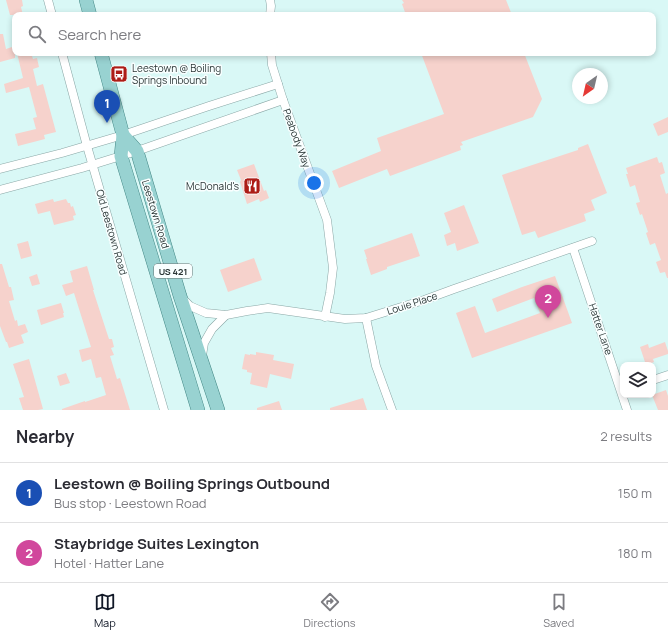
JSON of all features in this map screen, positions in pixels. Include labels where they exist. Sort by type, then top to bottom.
[{"type":"main road","points":[[86,0],[89,12]]},
{"type":"main road","name":"Leestown Road","points":[[102,56],[123,135],[121,156],[198,410]]},
{"type":"main road","name":"Leestown Road","points":[[123,135],[137,151],[180,296],[218,410]]},
{"type":"street","points":[[48,0],[51,12]]},
{"type":"street","points":[[270,0],[270,12]]},
{"type":"street","name":"Old Leestown Road","points":[[63,56],[86,146],[164,410]]},
{"type":"street","name":"Peabody Way","points":[[271,56],[272,64],[283,100],[327,220],[332,268],[330,294],[325,316]]},
{"type":"street","points":[[0,169],[123,135],[278,84]]},
{"type":"street","points":[[0,190],[137,151],[283,100]]},
{"type":"street","name":"Louie Place","points":[[180,296],[190,306],[206,313],[226,315],[268,308],[344,319],[366,318],[424,300],[454,288],[592,241]]},
{"type":"street","name":"Hatter Lane","points":[[573,248],[620,384]]},
{"type":"street","points":[[202,359],[204,343],[212,329],[226,315]]},
{"type":"street","points":[[366,318],[376,366],[392,410]]},
{"type":"street","points":[[656,379],[668,375]]},
{"type":"street","name":"Hatter Lane","points":[[624,398],[627,410]]},
{"type":"building","points":[[6,0],[22,0],[22,12],[12,12],[12,15],[10,15]]},
{"type":"building","points":[[402,0],[506,0],[511,12],[405,12],[402,4],[404,3]]},
{"type":"building","points":[[0,34],[3,34],[6,49],[12,47],[12,56],[15,56],[15,58],[0,62]]},
{"type":"building","points":[[18,56],[32,56],[33,59],[37,58],[39,67],[33,69],[37,86],[43,84],[56,132],[44,135],[45,139],[18,146],[15,134],[36,129],[33,118],[37,117],[29,87],[6,93],[4,84],[23,78]]},
{"type":"building","points":[[422,56],[525,56],[542,99],[533,117],[461,142],[463,145],[460,146],[461,150],[390,176],[387,169],[339,188],[332,171],[381,151],[377,138],[444,114]]},
{"type":"building","points":[[668,117],[668,132],[658,136],[653,124]]},
{"type":"building","points":[[588,144],[607,193],[591,200],[595,210],[584,214],[586,221],[538,238],[535,231],[522,235],[502,175],[578,150],[578,148]]},
{"type":"building","points":[[657,157],[659,163],[662,162],[665,173],[660,175],[666,194],[668,193],[668,278],[665,272],[660,273],[656,262],[661,260],[655,243],[650,245],[646,233],[648,232],[642,214],[640,215],[636,203],[640,202],[635,185],[630,187],[626,174],[628,174],[626,168]]},
{"type":"building","name":"McDonald's","points":[[254,164],[264,191],[266,190],[269,198],[260,202],[259,199],[247,204],[237,170]]},
{"type":"building","points":[[53,199],[54,202],[66,199],[68,203],[70,203],[71,207],[73,206],[76,215],[73,216],[74,220],[54,225],[50,211],[38,214],[35,204]]},
{"type":"building","points":[[464,205],[479,243],[457,251],[455,243],[447,246],[444,235],[451,232],[444,213]]},
{"type":"building","points":[[412,233],[420,256],[387,267],[387,269],[371,275],[364,250]]},
{"type":"building","points":[[28,241],[32,256],[21,259],[17,244]]},
{"type":"building","points":[[254,258],[262,280],[228,292],[220,270]]},
{"type":"building","points":[[0,264],[2,264],[9,287],[11,287],[14,300],[9,301],[15,321],[17,320],[18,326],[25,324],[28,332],[21,335],[24,343],[9,348],[0,326]]},
{"type":"building","points":[[87,266],[109,339],[112,339],[114,347],[111,348],[114,355],[110,356],[117,379],[120,378],[130,410],[62,410],[106,395],[101,377],[96,378],[91,359],[82,362],[79,350],[91,347],[74,293],[66,296],[62,285],[73,282],[70,271]]},
{"type":"building","points":[[37,274],[40,284],[32,286],[29,277]]},
{"type":"building","points":[[555,276],[572,323],[472,358],[456,313],[475,306],[485,333],[540,313],[534,298],[497,312],[492,299]]},
{"type":"building","points":[[61,303],[64,317],[41,325],[37,310]]},
{"type":"building","points":[[665,342],[668,354],[653,359],[654,362],[645,362],[640,347],[648,344],[649,348]]},
{"type":"building","points":[[256,352],[274,355],[273,360],[294,364],[291,379],[270,374],[267,388],[250,384],[252,373],[242,369],[244,358],[245,354],[256,355]]},
{"type":"building","points":[[29,359],[43,409],[23,410],[19,398],[24,397],[13,364]]},
{"type":"building","points":[[66,373],[70,383],[60,386],[57,376]]},
{"type":"building","points":[[666,390],[668,396],[668,410],[658,410],[653,398],[656,398],[656,394]]},
{"type":"building","points":[[363,398],[367,410],[330,410],[330,408]]},
{"type":"building","points":[[279,401],[282,410],[257,410],[257,408]]},
{"type":"place","name":"Leestown @ Boiling Springs Inbound","points":[[119,74]]},
{"type":"place","name":"Leestown @ Boiling Springs Outbound","points":[[107,123]]},
{"type":"place","name":"McDonald's","points":[[252,186]]},
{"type":"place","name":"Staybridge Suites Lexington","points":[[548,318]]}]
